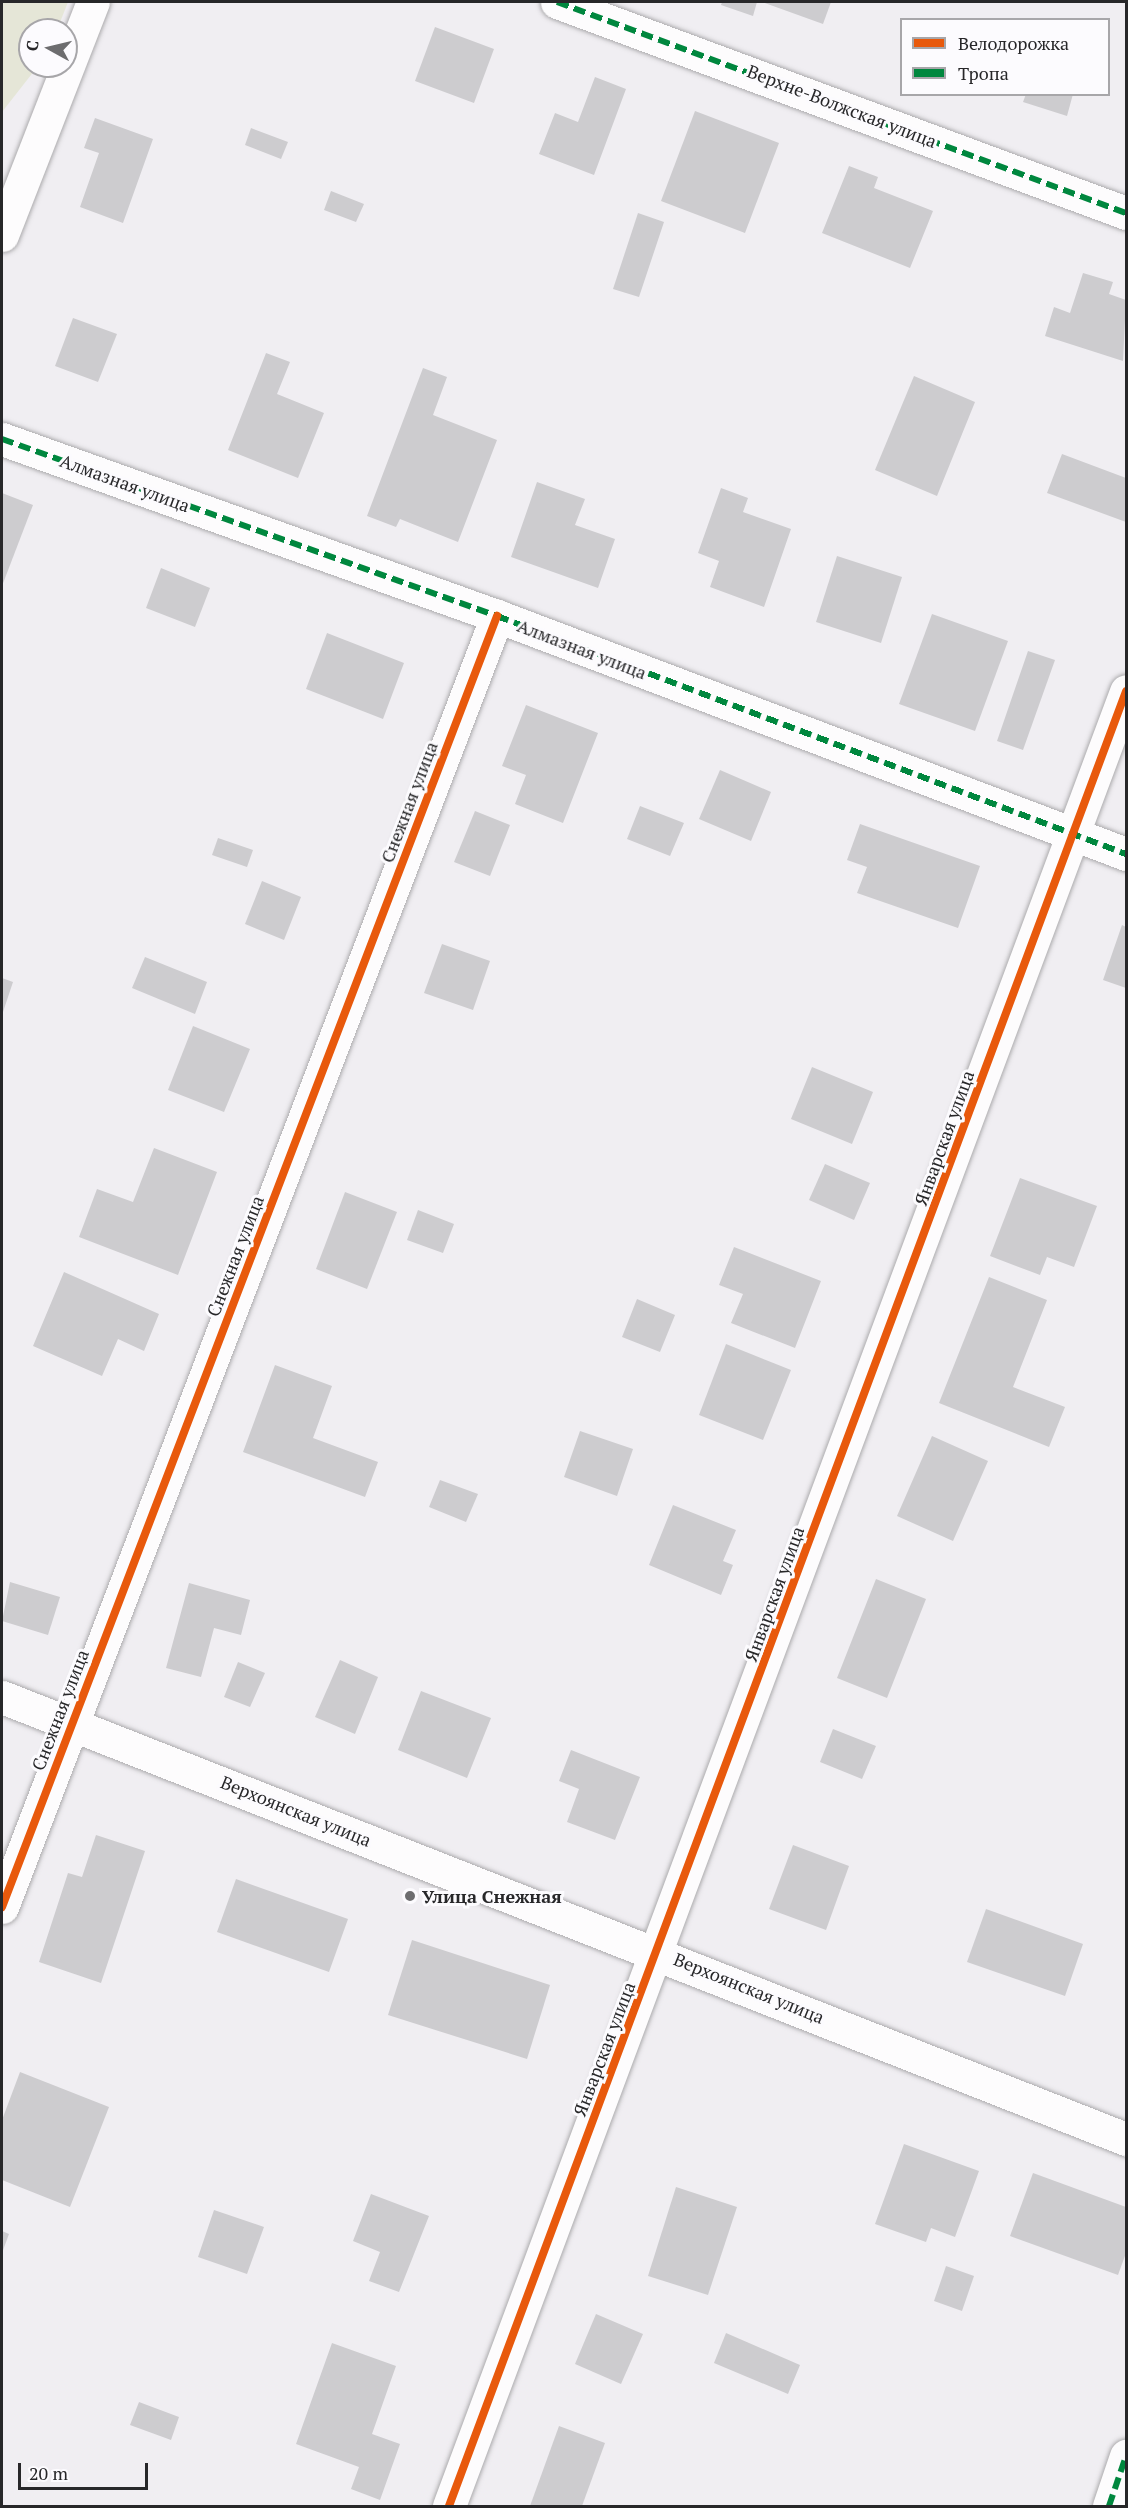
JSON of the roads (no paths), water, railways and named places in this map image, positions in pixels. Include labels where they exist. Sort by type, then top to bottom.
[{"type":"street","points":[[2,234],[93,2]]},
{"type":"street","name":"Верхне-Волжская улица","points":[[557,2],[1126,213]]},
{"type":"street","name":"Алмазная улица","points":[[2,439],[497,616],[1126,854]]},
{"type":"street","name":"Снежная улица","points":[[2,1907],[71,1722],[497,616]]},
{"type":"street","name":"Январская улица","points":[[449,2506],[1126,691]]},
{"type":"street","name":"Верхоянская улица","points":[[2,1697],[657,1951],[1126,2139]]},
{"type":"street","points":[[1109,2506],[1126,2456]]},
{"type":"place","name":"Улица Снежная","points":[[410,1896]]}]
